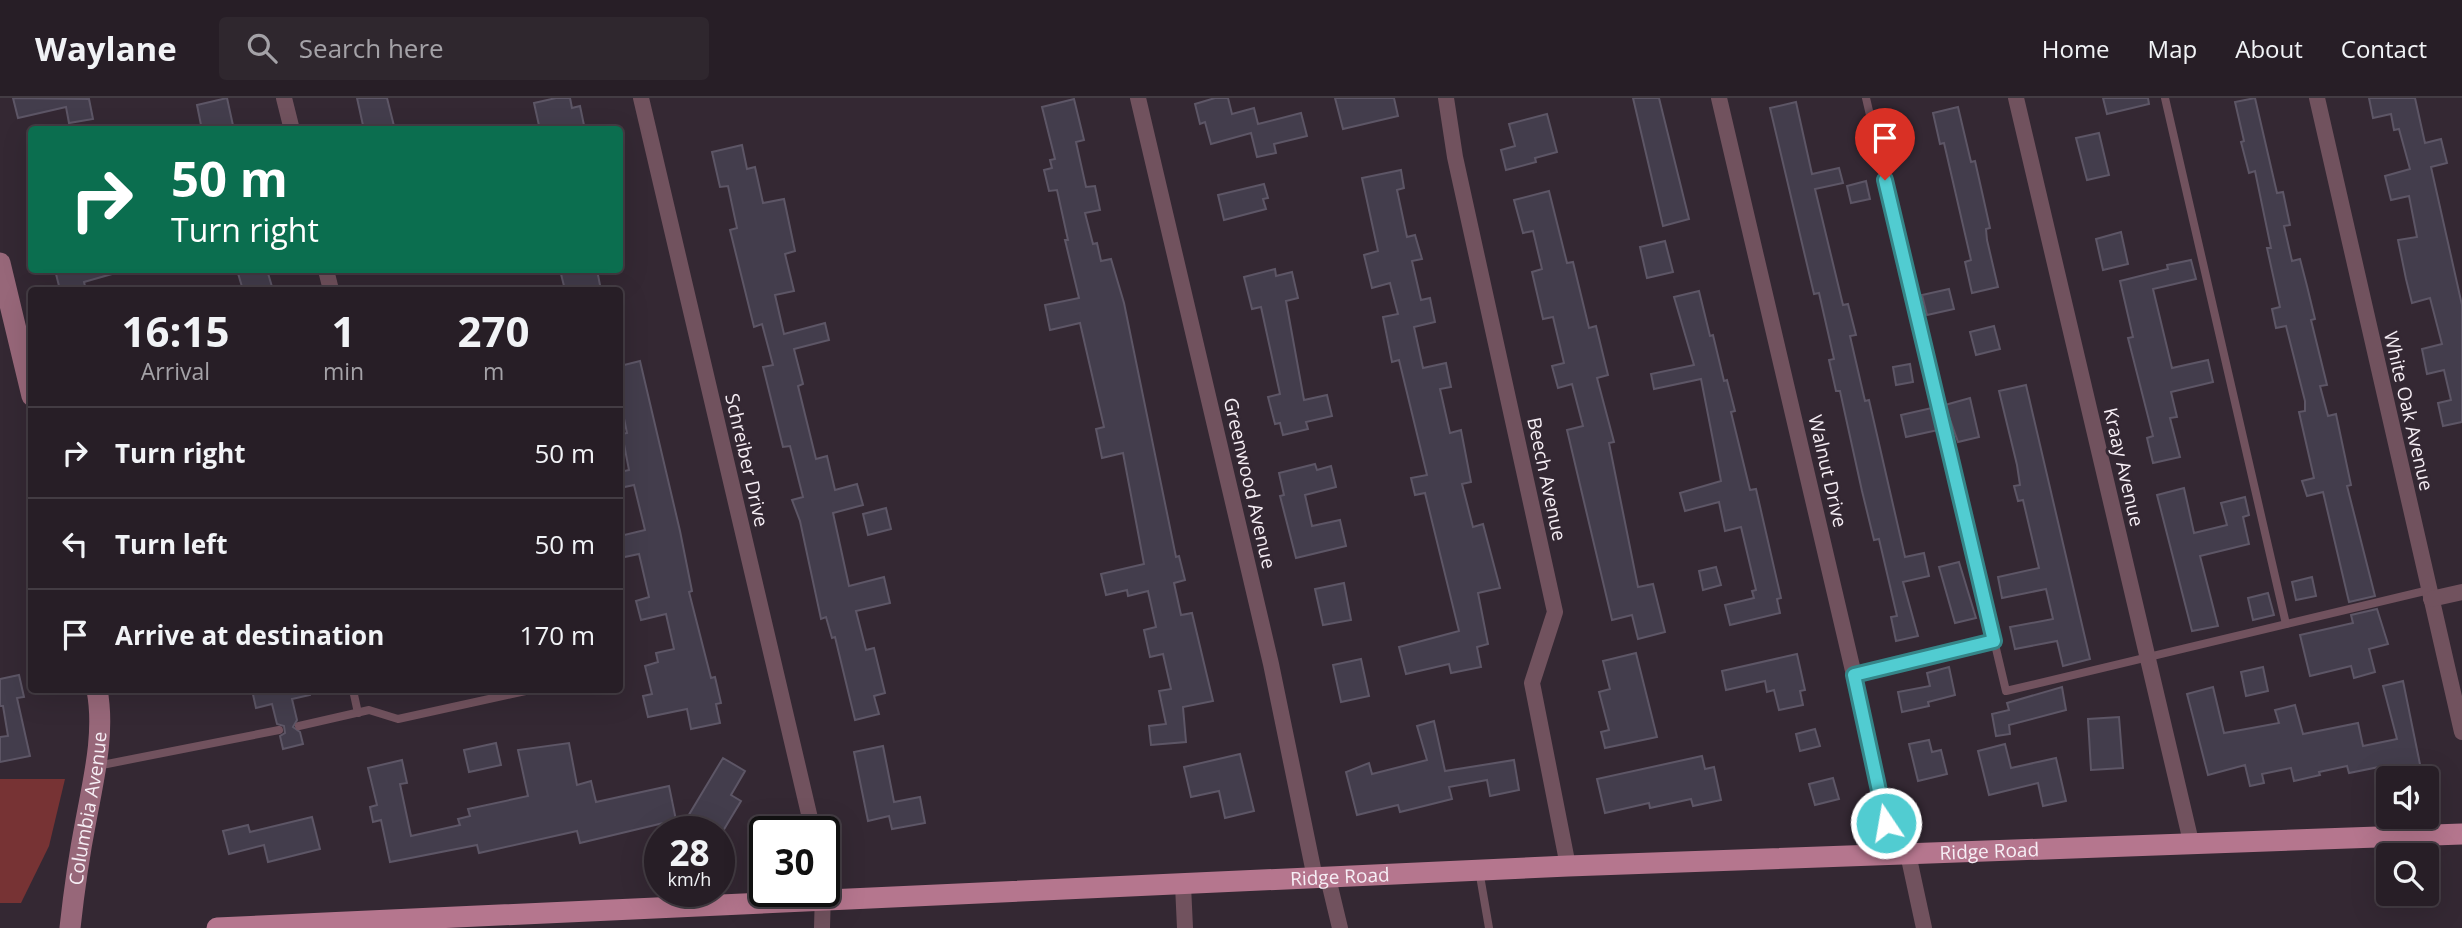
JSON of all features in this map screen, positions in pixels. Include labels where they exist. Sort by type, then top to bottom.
[{"type":"main road","name":"Ridge Road","points":[[840,895],[1183,885],[1568,866],[2192,846],[2462,834]]},
{"type":"main road","name":"Ridge Road","points":[[217,928],[749,900]]},
{"type":"street","points":[[284,98],[291,126]]},
{"type":"street","name":"Schreiber Drive","points":[[641,98],[809,816]]},
{"type":"street","name":"Greenwood Avenue","points":[[1138,98],[1322,878],[1340,928]]},
{"type":"street","name":"Beech Avenue","points":[[1446,98],[1458,171],[1555,612],[1532,682],[1568,866]]},
{"type":"street","name":"Walnut Drive","points":[[1719,98],[1886,823],[1924,928]]},
{"type":"street","name":"Kraay Avenue","points":[[2016,98],[2192,846]]},
{"type":"street","name":"White Oak Avenue","points":[[2317,98],[2462,732]]},
{"type":"street","points":[[0,263],[28,379]]},
{"type":"street","points":[[2430,595],[2462,593]]},
{"type":"street","name":"Columbia Avenue","points":[[70,928],[75,880],[97,766],[101,707],[98,693]]},
{"type":"street","points":[[1183,885],[1185,928]]},
{"type":"street","points":[[822,928],[823,907]]},
{"type":"lane","points":[[1866,98],[2006,691],[2287,624],[2430,595]]},
{"type":"lane","points":[[2165,98],[2287,624]]},
{"type":"lane","points":[[1854,675],[1994,641]]},
{"type":"lane","points":[[354,693],[358,713]]},
{"type":"lane","points":[[299,726],[369,710],[398,719],[516,693]]},
{"type":"lane","points":[[97,766],[279,730]]},
{"type":"lane","points":[[1479,870],[1489,928]]},
{"type":"shaded area","points":[[0,779],[65,779],[49,846],[21,903],[0,903]]},
{"type":"building","points":[[13,98],[89,99],[93,119],[69,123],[66,107],[18,118]]},
{"type":"building","points":[[227,98],[233,126],[201,126],[197,105]]},
{"type":"building","points":[[357,98],[387,98],[394,126],[363,126]]},
{"type":"building","points":[[570,98],[572,108],[580,106],[584,126],[539,126],[534,103]]},
{"type":"building","points":[[1215,98],[1228,98],[1232,114],[1254,108],[1258,124],[1301,113],[1307,136],[1274,144],[1276,153],[1257,157],[1251,133],[1211,144],[1205,122],[1200,124],[1195,104]]},
{"type":"building","points":[[1335,98],[1394,98],[1398,116],[1343,129]]},
{"type":"building","points":[[1633,98],[1659,98],[1689,219],[1663,226]]},
{"type":"building","points":[[2103,98],[2148,98],[2149,104],[2107,114]]},
{"type":"building","points":[[2255,98],[2277,193],[2283,192],[2290,225],[2284,226],[2292,261],[2300,259],[2315,319],[2311,320],[2327,385],[2320,386],[2328,416],[2336,414],[2351,485],[2347,486],[2375,596],[2349,602],[2323,492],[2307,496],[2302,481],[2314,478],[2299,412],[2305,411],[2305,401],[2286,326],[2276,328],[2272,309],[2280,307],[2267,248],[2271,248],[2255,171],[2249,173],[2241,142],[2244,141],[2235,102]]},
{"type":"building","points":[[2369,98],[2415,98],[2425,143],[2441,139],[2447,163],[2431,167],[2462,305],[2462,422],[2443,426],[2438,403],[2451,400],[2444,370],[2427,374],[2422,349],[2442,344],[2430,298],[2412,303],[2406,279],[2398,240],[2417,237],[2409,196],[2391,200],[2385,176],[2410,169],[2399,129],[2394,130],[2391,114],[2373,118]]},
{"type":"building","points":[[1074,99],[1084,140],[1076,142],[1086,187],[1095,186],[1100,210],[1085,213],[1093,244],[1097,243],[1101,261],[1111,259],[1124,303],[1176,557],[1179,556],[1185,580],[1174,583],[1181,615],[1192,613],[1213,701],[1183,707],[1186,742],[1151,745],[1149,726],[1166,724],[1159,691],[1171,689],[1163,654],[1150,657],[1144,630],[1156,627],[1148,591],[1128,596],[1127,590],[1106,595],[1101,574],[1144,564],[1123,453],[1102,458],[1096,429],[1104,427],[1080,323],[1050,330],[1045,305],[1079,298],[1065,240],[1068,240],[1057,190],[1049,191],[1044,170],[1052,168],[1050,160],[1055,159],[1042,107]]},
{"type":"building","points":[[1796,102],[1812,174],[1839,168],[1843,183],[1815,189],[1843,305],[1848,304],[1856,335],[1850,336],[1865,401],[1869,400],[1905,557],[1924,553],[1929,576],[1903,582],[1918,636],[1896,641],[1891,617],[1897,616],[1879,539],[1874,540],[1840,391],[1836,391],[1829,360],[1834,359],[1819,293],[1814,294],[1770,108]]},
{"type":"building","points":[[1958,107],[1971,162],[1975,161],[1990,228],[1986,229],[1987,240],[1998,287],[1972,293],[1965,262],[1971,260],[1944,143],[1940,144],[1933,113]]},
{"type":"building","points":[[1547,114],[1557,152],[1535,158],[1536,162],[1506,170],[1501,150],[1515,146],[1509,124]]},
{"type":"building","points":[[2099,133],[2109,175],[2087,180],[2076,138]]},
{"type":"building","points":[[742,145],[747,169],[755,167],[763,203],[784,199],[795,251],[785,254],[794,291],[775,295],[784,334],[825,323],[829,340],[794,349],[803,384],[798,386],[816,459],[827,456],[835,490],[857,484],[863,505],[833,513],[849,586],[884,577],[890,603],[856,611],[866,650],[874,648],[885,693],[874,696],[879,714],[855,720],[835,637],[832,638],[826,617],[821,619],[800,521],[792,500],[803,497],[790,446],[783,447],[763,367],[773,365],[762,324],[754,327],[730,230],[737,228],[728,186],[720,187],[712,152]]},
{"type":"building","points":[[1401,170],[1404,188],[1397,190],[1407,237],[1415,235],[1422,259],[1412,261],[1421,300],[1430,298],[1435,322],[1414,327],[1423,368],[1446,363],[1451,387],[1440,389],[1450,433],[1461,430],[1471,482],[1462,484],[1473,527],[1483,524],[1500,588],[1478,593],[1488,644],[1477,647],[1481,667],[1451,673],[1449,664],[1406,674],[1399,647],[1459,631],[1425,493],[1415,495],[1411,478],[1427,475],[1399,360],[1392,362],[1383,317],[1398,314],[1390,283],[1372,288],[1364,255],[1378,251],[1362,178]]},
{"type":"building","points":[[1866,181],[1870,199],[1851,203],[1847,186]]},
{"type":"building","points":[[1264,184],[1268,198],[1263,199],[1266,209],[1224,220],[1218,195]]},
{"type":"building","points":[[1549,191],[1567,263],[1573,262],[1589,328],[1596,326],[1608,375],[1597,378],[1614,442],[1609,443],[1638,587],[1653,584],[1665,632],[1638,639],[1632,615],[1612,620],[1567,430],[1583,426],[1572,384],[1558,388],[1552,366],[1564,363],[1553,317],[1543,319],[1532,272],[1542,269],[1533,231],[1523,233],[1514,200]]},
{"type":"building","points":[[2121,232],[2128,264],[2103,270],[2096,239]]},
{"type":"building","points":[[1665,241],[1673,272],[1647,278],[1640,247]]},
{"type":"building","points":[[2191,260],[2196,279],[2153,289],[2172,368],[2208,360],[2213,382],[2171,392],[2177,417],[2170,418],[2180,457],[2153,463],[2147,438],[2153,436],[2128,338],[2133,337],[2120,281],[2168,269],[2167,265]]},
{"type":"building","points":[[1275,269],[1276,276],[1292,272],[1298,298],[1286,301],[1304,400],[1327,395],[1332,416],[1306,422],[1308,429],[1283,435],[1280,423],[1275,424],[1268,397],[1280,394],[1261,307],[1252,309],[1244,277]]},
{"type":"building","points":[[56,273],[112,273],[84,282],[85,287],[59,287]]},
{"type":"building","points":[[238,273],[268,273],[272,287],[242,287]]},
{"type":"building","points":[[561,273],[598,273],[600,287],[564,287]]},
{"type":"building","points":[[1949,289],[1954,309],[1927,315],[1922,295]]},
{"type":"building","points":[[1699,291],[1724,381],[1727,380],[1735,411],[1731,412],[1750,490],[1756,489],[1781,598],[1777,599],[1780,613],[1730,625],[1725,605],[1754,598],[1752,591],[1756,590],[1741,527],[1725,531],[1719,502],[1685,511],[1680,493],[1721,481],[1701,379],[1654,389],[1651,374],[1694,365],[1674,297]]},
{"type":"building","points":[[1994,326],[2000,349],[1976,355],[1970,332]]},
{"type":"building","points":[[640,361],[680,531],[692,591],[689,592],[711,678],[715,677],[721,703],[716,704],[720,723],[691,729],[687,709],[648,717],[643,696],[652,694],[645,666],[658,662],[656,653],[674,649],[666,614],[641,620],[636,601],[649,597],[639,554],[623,557],[623,535],[645,530],[634,485],[623,487],[623,471],[629,470],[623,439],[623,434],[627,433],[623,414],[623,365]]},
{"type":"building","points":[[1910,364],[1913,382],[1896,385],[1893,367]]},
{"type":"building","points":[[2026,385],[2090,659],[2063,666],[2057,641],[2015,649],[2010,627],[2053,619],[2046,589],[2002,598],[1998,577],[2039,568],[2023,500],[2018,501],[2014,486],[2020,485],[2017,465],[1999,391]]},
{"type":"building","points":[[1970,398],[1979,437],[1958,442],[1945,405]]},
{"type":"building","points":[[1932,408],[1938,430],[1906,437],[1901,415]]},
{"type":"building","points":[[1315,464],[1317,470],[1331,466],[1336,487],[1305,495],[1312,526],[1340,520],[1346,546],[1296,558],[1280,496],[1284,495],[1279,473]]},
{"type":"building","points":[[2184,488],[2194,533],[2227,525],[2221,503],[2245,497],[2249,515],[2243,517],[2249,544],[2200,556],[2218,626],[2192,631],[2157,495]]},
{"type":"building","points":[[886,508],[891,529],[868,535],[863,514]]},
{"type":"building","points":[[1959,562],[1976,618],[1955,623],[1939,567]]},
{"type":"building","points":[[1716,567],[1721,585],[1703,590],[1699,571]]},
{"type":"building","points":[[2312,577],[2316,596],[2296,600],[2292,582]]},
{"type":"building","points":[[1344,583],[1351,620],[1323,625],[1315,589]]},
{"type":"building","points":[[2268,593],[2274,615],[2253,620],[2248,598]]},
{"type":"building","points":[[2377,609],[2388,644],[2369,649],[2375,672],[2354,678],[2351,666],[2310,676],[2300,635],[2353,623],[2351,615]]},
{"type":"building","points":[[1636,653],[1657,737],[1605,748],[1601,732],[1609,730],[1599,692],[1610,689],[1603,661]]},
{"type":"building","points":[[1797,654],[1805,690],[1800,691],[1803,705],[1779,710],[1774,690],[1767,692],[1765,681],[1726,690],[1722,671]]},
{"type":"building","points":[[1361,659],[1369,696],[1341,702],[1333,665]]},
{"type":"building","points":[[1949,667],[1955,695],[1928,702],[1929,706],[1902,712],[1898,692],[1930,686],[1927,673]]},
{"type":"building","points":[[2263,667],[2268,691],[2246,696],[2241,672]]},
{"type":"building","points":[[19,675],[24,697],[17,698],[30,756],[0,762],[0,737],[8,736],[3,706],[0,706],[0,679]]},
{"type":"building","points":[[2403,681],[2420,766],[2376,766],[2349,773],[2347,766],[2294,781],[2291,768],[2262,774],[2264,783],[2250,786],[2245,765],[2208,775],[2187,694],[2213,687],[2224,733],[2279,723],[2275,710],[2295,705],[2303,734],[2358,723],[2363,746],[2397,739],[2383,686]]},
{"type":"building","points":[[2062,687],[2066,710],[2009,725],[2010,734],[1996,736],[1992,714],[2009,710],[2007,703]]},
{"type":"building","points":[[253,693],[310,693],[292,699],[297,720],[293,727],[300,732],[303,744],[283,749],[280,736],[285,733],[284,726],[277,724],[272,704],[256,708]]},
{"type":"building","points":[[2119,717],[2123,768],[2091,770],[2088,719]]},
{"type":"building","points":[[1434,721],[1445,771],[1514,760],[1519,790],[1490,796],[1487,780],[1449,787],[1452,799],[1400,812],[1398,805],[1357,815],[1346,772],[1369,763],[1372,774],[1427,760],[1417,726]]},
{"type":"building","points":[[1815,729],[1820,746],[1800,751],[1796,734]]},
{"type":"building","points":[[1929,740],[1932,752],[1941,750],[1947,774],[1918,781],[1909,744]]},
{"type":"building","points":[[496,743],[501,765],[469,772],[464,750]]},
{"type":"building","points":[[569,743],[577,785],[591,781],[596,802],[669,786],[675,816],[644,816],[644,828],[580,843],[577,831],[479,853],[477,845],[390,862],[381,820],[373,822],[370,807],[377,805],[368,768],[402,760],[407,783],[400,784],[411,836],[460,825],[458,819],[470,816],[468,809],[528,796],[518,750]]},
{"type":"building","points":[[2005,744],[2011,768],[2056,758],[2066,801],[2043,806],[2038,783],[1989,795],[1978,751]]},
{"type":"building","points":[[883,746],[894,802],[920,797],[925,823],[892,829],[889,816],[868,821],[854,752]]},
{"type":"building","points":[[1240,754],[1254,811],[1225,818],[1219,791],[1191,797],[1184,767]]},
{"type":"building","points":[[1702,756],[1705,769],[1714,767],[1721,800],[1693,806],[1691,799],[1650,808],[1649,803],[1605,813],[1597,779]]},
{"type":"building","points":[[723,758],[745,771],[731,795],[741,801],[732,816],[688,816]]},
{"type":"building","points":[[1833,778],[1839,799],[1815,805],[1809,784]]},
{"type":"building","points":[[312,817],[320,849],[268,862],[264,845],[229,854],[223,831],[248,825],[250,832]]},
{"type":"route","points":[[1885,180],[1994,641],[1854,675],[1886,823]]}]
